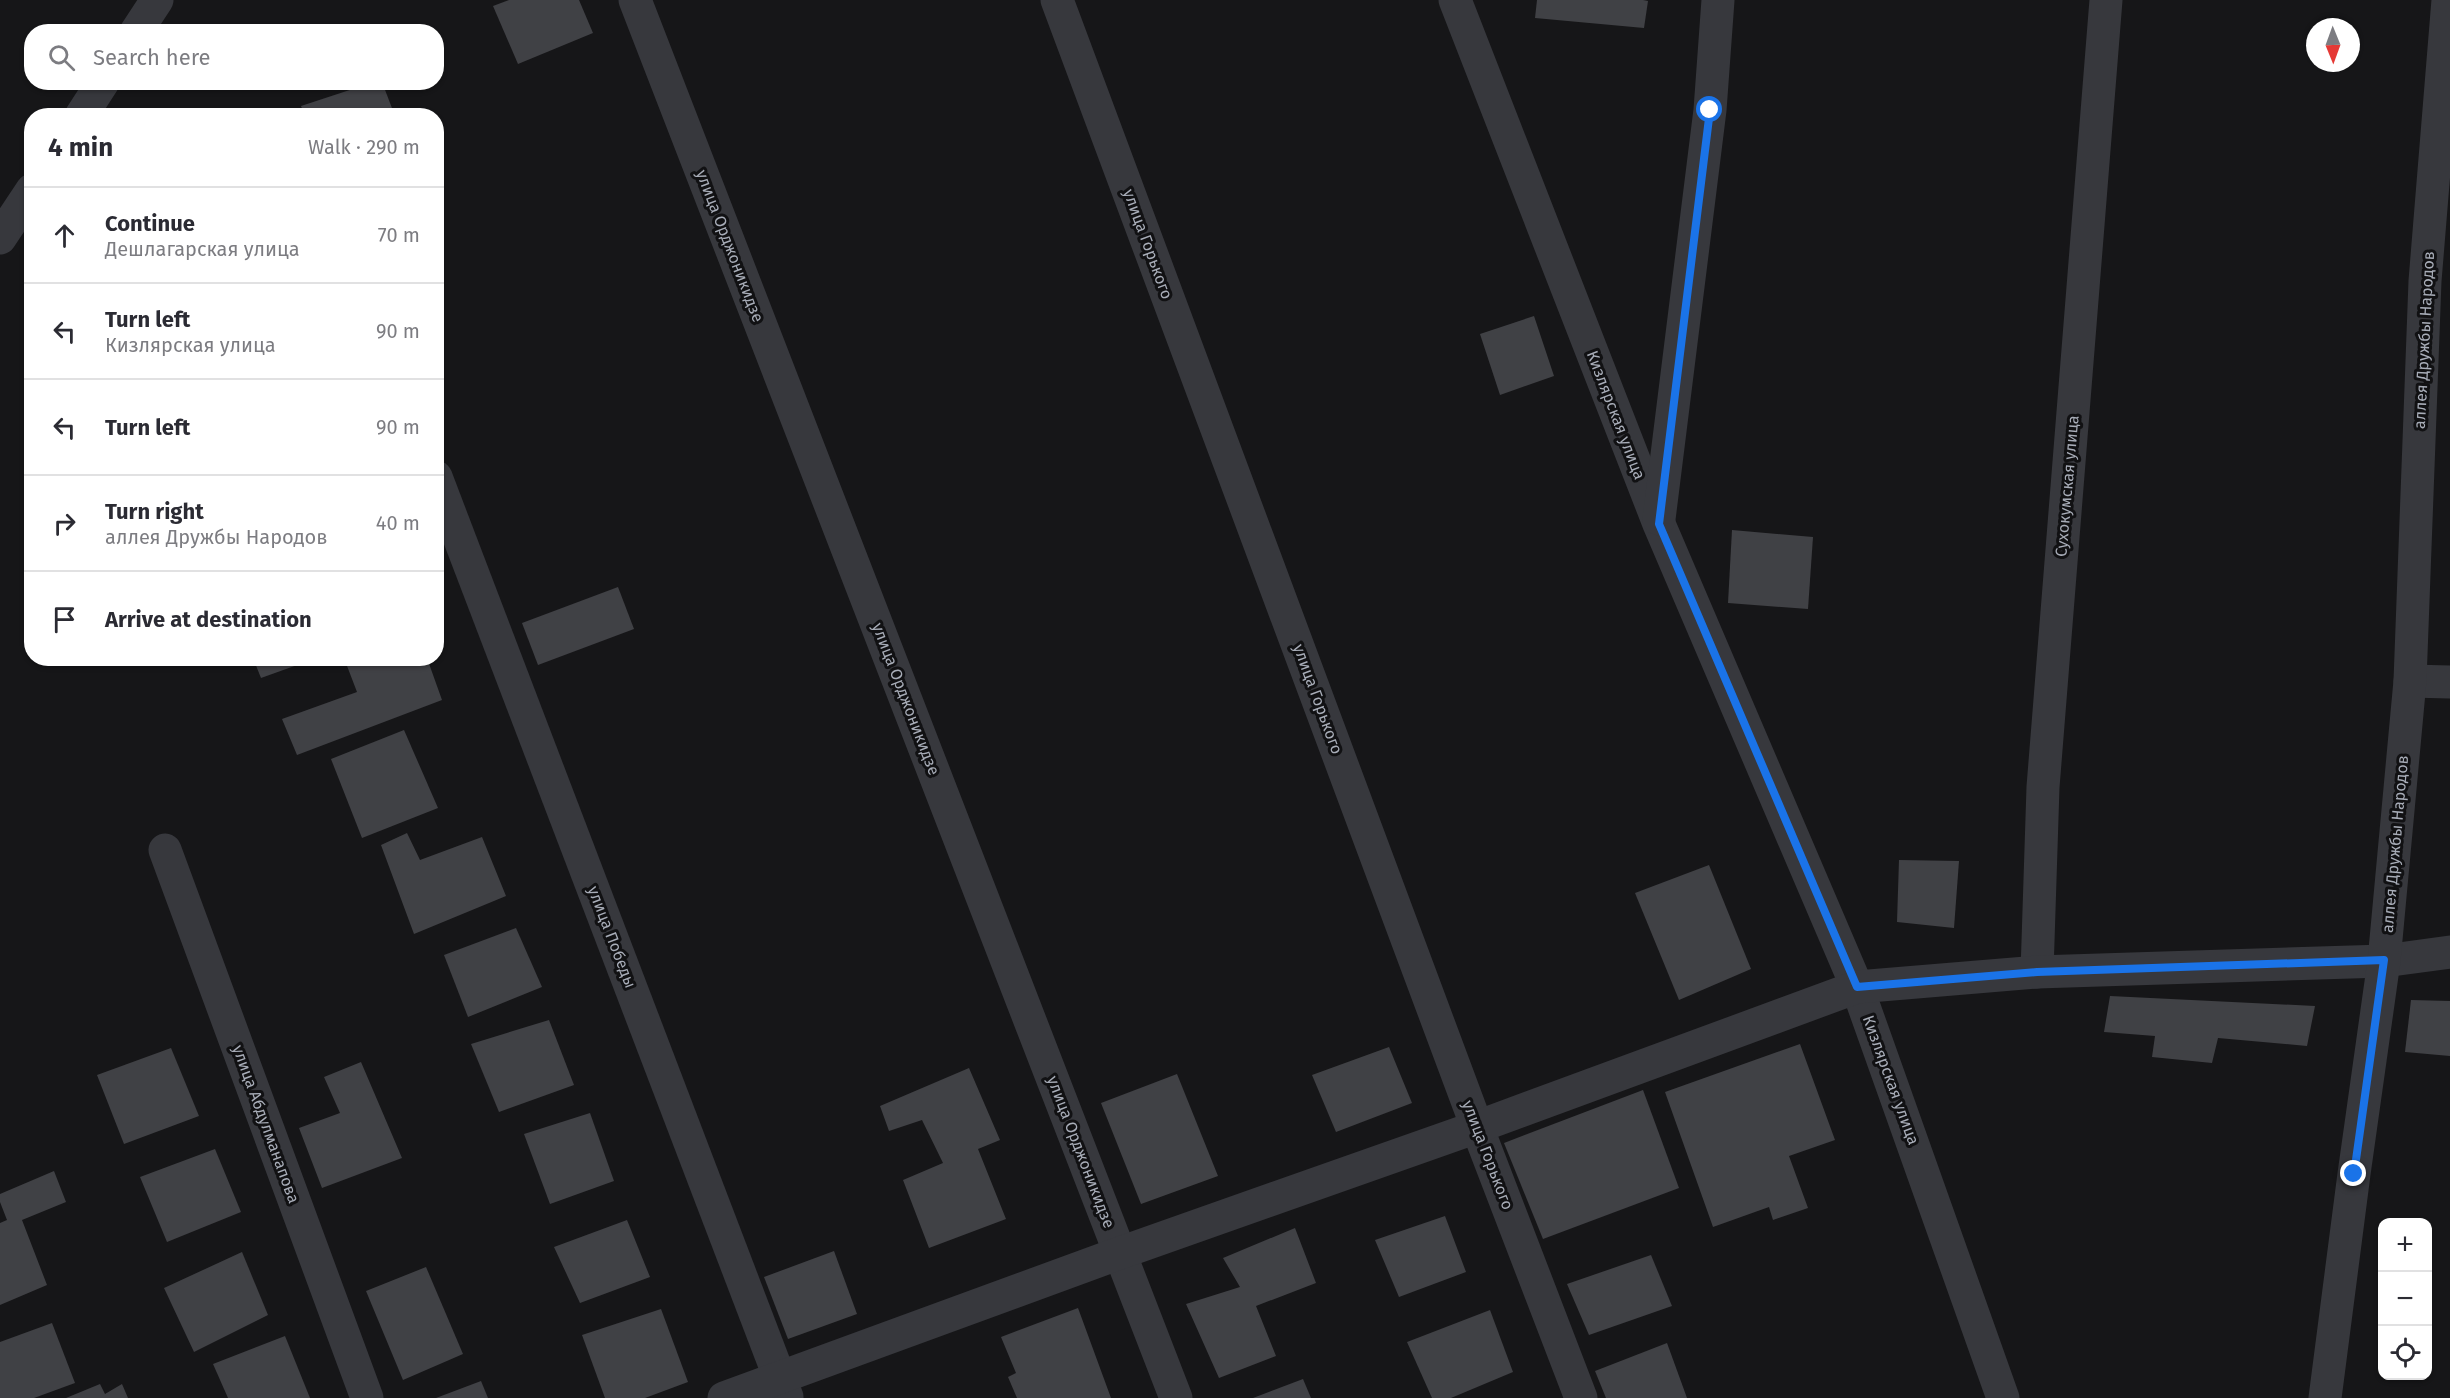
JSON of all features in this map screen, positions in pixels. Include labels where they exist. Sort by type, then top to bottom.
[{"type":"street","points":[[141,24],[157,0]]},
{"type":"street","name":"улица Орджоникидзе","points":[[635,0],[1176,1398]]},
{"type":"street","name":"улица Горького","points":[[1057,0],[1477,1127],[1581,1398]]},
{"type":"street","name":"Кизлярская улица","points":[[1455,0],[1659,524],[1857,987],[2003,1398]]},
{"type":"street","points":[[1659,524],[1710,110],[1718,0]]},
{"type":"street","name":"Сухокумская улица","points":[[2037,972],[2043,787],[2106,0]]},
{"type":"street","name":"аллея Дружбы Народов","points":[[2325,1398],[2384,960],[2410,681],[2438,282],[2448,0]]},
{"type":"street","points":[[86,108],[97,90]]},
{"type":"street","points":[[0,238],[24,202]]},
{"type":"street","name":"улица Победы","points":[[444,498],[784,1388]]},
{"type":"street","points":[[2410,681],[2450,682]]},
{"type":"street","name":"улица Абдулманапова","points":[[165,850],[367,1398]]},
{"type":"street","points":[[724,1398],[784,1388],[1120,1253],[1477,1127],[1857,987],[2037,972],[2384,960],[2450,952]]},
{"type":"building","points":[[509,0],[579,0],[593,33],[518,64],[493,6]]},
{"type":"building","points":[[1537,0],[1648,1],[1644,28],[1535,18]]},
{"type":"building","points":[[350,90],[385,90],[392,108],[302,108],[301,106]]},
{"type":"building","points":[[1534,316],[1554,376],[1500,395],[1480,334]]},
{"type":"building","points":[[1732,530],[1813,537],[1808,609],[1728,603]]},
{"type":"building","points":[[618,587],[634,629],[538,665],[522,623]]},
{"type":"building","points":[[256,666],[294,666],[261,678]]},
{"type":"building","points":[[347,666],[430,666],[442,700],[297,755],[282,719],[357,692]]},
{"type":"building","points":[[404,730],[438,808],[362,838],[331,759]]},
{"type":"building","points":[[407,833],[420,860],[482,837],[506,896],[414,934],[381,845]]},
{"type":"building","points":[[1899,860],[1959,861],[1954,928],[1897,922]]},
{"type":"building","points":[[1709,865],[1751,969],[1679,1000],[1635,893]]},
{"type":"building","points":[[516,928],[542,987],[468,1017],[444,955]]},
{"type":"building","points":[[2110,996],[2315,1006],[2307,1046],[2218,1038],[2212,1063],[2152,1057],[2155,1036],[2104,1032]]},
{"type":"building","points":[[2411,1000],[2450,1001],[2450,1056],[2405,1052]]},
{"type":"building","points":[[549,1020],[574,1085],[499,1112],[471,1044]]},
{"type":"building","points":[[1800,1044],[1835,1140],[1789,1156],[1808,1208],[1773,1220],[1769,1207],[1713,1227],[1665,1092]]},
{"type":"building","points":[[1389,1047],[1412,1103],[1336,1132],[1312,1075]]},
{"type":"building","points":[[171,1048],[199,1116],[124,1144],[97,1075]]},
{"type":"building","points":[[361,1062],[402,1158],[322,1188],[299,1128],[340,1113],[324,1077]]},
{"type":"building","points":[[969,1068],[1000,1140],[978,1149],[1006,1219],[929,1248],[903,1180],[943,1163],[922,1120],[889,1131],[880,1106]]},
{"type":"building","points":[[1177,1074],[1218,1176],[1141,1204],[1101,1103]]},
{"type":"building","points":[[1643,1090],[1679,1188],[1543,1239],[1504,1143]]},
{"type":"building","points":[[590,1113],[614,1181],[550,1204],[524,1134]]},
{"type":"building","points":[[215,1149],[241,1212],[167,1242],[140,1177]]},
{"type":"building","points":[[54,1171],[66,1202],[22,1220],[47,1285],[0,1305],[0,1223],[7,1220],[0,1202],[0,1194]]},
{"type":"building","points":[[1445,1216],[1466,1272],[1399,1297],[1375,1240]]},
{"type":"building","points":[[627,1220],[650,1277],[580,1303],[554,1247]]},
{"type":"building","points":[[1295,1228],[1316,1283],[1256,1306],[1276,1356],[1219,1378],[1186,1304],[1240,1287],[1223,1258]]},
{"type":"building","points":[[834,1251],[857,1314],[788,1339],[764,1277]]},
{"type":"building","points":[[242,1252],[268,1315],[194,1352],[164,1288]]},
{"type":"building","points":[[1651,1255],[1672,1306],[1589,1335],[1567,1284]]},
{"type":"building","points":[[426,1267],[463,1354],[403,1380],[366,1291]]},
{"type":"building","points":[[1078,1308],[1111,1398],[1017,1398],[1008,1377],[1016,1373],[1001,1337]]},
{"type":"building","points":[[661,1309],[688,1382],[645,1398],[605,1398],[582,1335]]},
{"type":"building","points":[[1490,1310],[1513,1372],[1451,1398],[1432,1398],[1407,1342]]},
{"type":"building","points":[[52,1323],[75,1383],[34,1398],[0,1398],[0,1342]]},
{"type":"building","points":[[285,1336],[310,1398],[228,1398],[213,1364]]},
{"type":"building","points":[[1667,1343],[1687,1398],[1606,1398],[1595,1371]]},
{"type":"building","points":[[1303,1379],[1311,1398],[1253,1398]]},
{"type":"building","points":[[481,1381],[488,1398],[436,1398]]},
{"type":"building","points":[[100,1384],[105,1394],[122,1384],[128,1398],[66,1398]]},
{"type":"route","points":[[1710,110],[1659,524],[1857,987],[2037,972],[2384,960],[2354,1174]]}]
